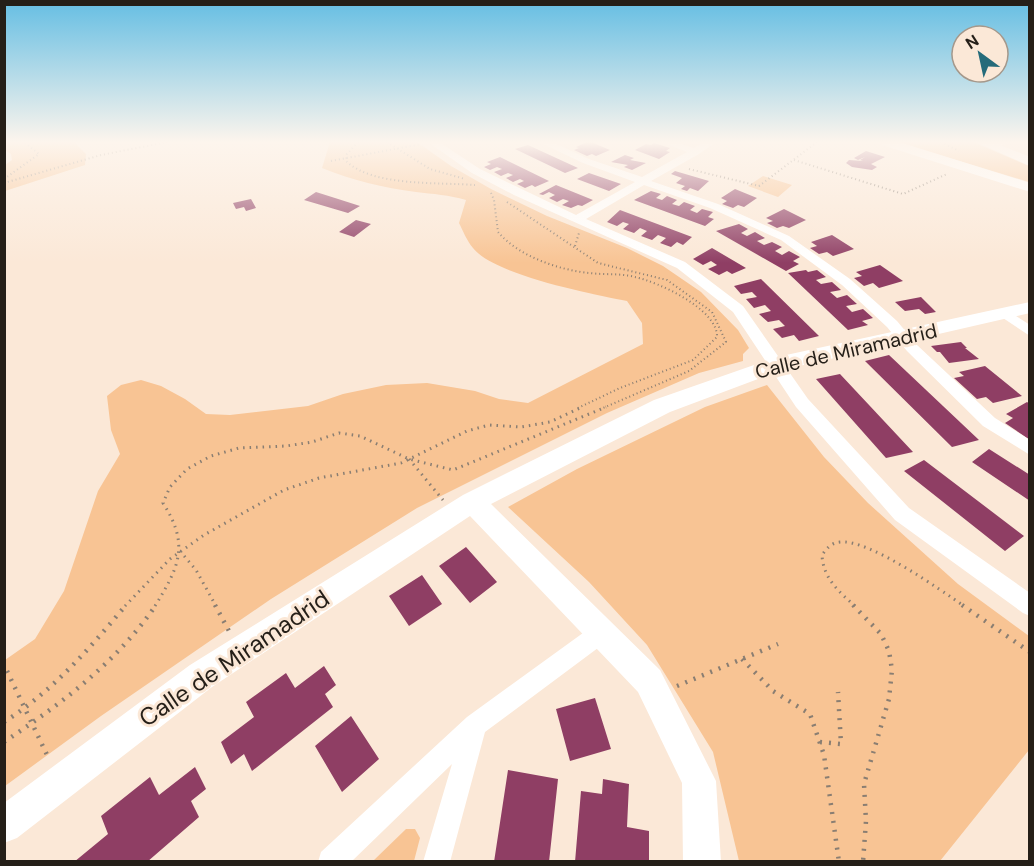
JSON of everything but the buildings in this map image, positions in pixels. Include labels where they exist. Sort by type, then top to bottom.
[{"type":"street","points":[[498,182],[681,265],[738,309],[802,402],[902,514],[1029,606]]},
{"type":"street","points":[[577,219],[640,182]]},
{"type":"street","points":[[646,182],[714,206],[785,238],[846,282],[989,422],[1029,449]]},
{"type":"street","points":[[1012,182],[1029,188]]},
{"type":"street","name":"Calle de Miramadrid","points":[[4,825],[201,676],[463,507],[662,405],[777,364],[1029,307]]},
{"type":"street","points":[[1005,313],[1029,332]]},
{"type":"street","points":[[463,507],[602,632],[649,681],[699,781],[702,861]]},
{"type":"street","points":[[331,861],[475,725],[602,632]]},
{"type":"street","points":[[436,861],[475,725]]},
{"type":"path","points":[[419,182],[480,184],[474,182]]},
{"type":"path","points":[[744,182],[759,186],[764,182]]},
{"type":"path","points":[[866,182],[903,194]]},
{"type":"path","points":[[4,722],[26,710],[60,682],[158,569],[180,551],[228,520],[284,490],[319,478],[401,463],[467,431],[489,425],[521,427],[550,422],[620,388],[693,360],[717,337],[717,327],[710,319],[692,303],[672,291],[647,280],[606,273],[579,272],[559,266],[511,245],[496,231],[494,198],[489,189],[496,192]]},
{"type":"path","points":[[501,197],[513,208],[598,263],[606,273]]},
{"type":"path","points":[[4,742],[78,690],[135,634],[167,585],[179,560],[177,532],[163,503],[170,487],[187,469],[211,456],[239,448],[286,446],[312,442],[339,433],[360,436],[409,459],[453,470],[496,454],[689,371],[726,342],[712,312],[667,280],[598,263]]},
{"type":"path","points":[[409,459],[463,507]]},
{"type":"path","points":[[863,861],[866,820],[863,786],[888,704],[892,670],[889,649],[876,625],[847,600],[827,575],[823,565],[823,555],[829,546],[839,542],[863,546],[912,574],[1029,652]]},
{"type":"path","points":[[180,551],[196,570],[239,651]]},
{"type":"path","points":[[656,694],[778,644]]},
{"type":"path","points":[[742,659],[778,696],[791,706],[810,714],[820,742],[829,781],[839,861]]},
{"type":"path","points":[[7,671],[60,783]]},
{"type":"path","points":[[820,742],[841,744],[838,692]]},
{"type":"shaded area","points":[[5,182],[31,182],[5,191]]},
{"type":"shaded area","points":[[367,182],[480,182],[547,216],[627,248],[663,266],[701,292],[738,330],[749,348],[743,354],[743,361],[699,373],[607,413],[417,508],[271,599],[101,716],[5,786],[5,660],[35,639],[64,591],[98,491],[120,454],[111,430],[107,396],[121,385],[141,380],[161,386],[206,414],[230,415],[308,406],[343,394],[386,385],[427,383],[528,403],[643,344],[642,323],[627,301],[545,282],[501,267],[484,258],[473,248],[459,223],[466,200]]},
{"type":"shaded area","points":[[753,182],[784,182],[792,185],[778,197],[748,186]]},
{"type":"shaded area","points":[[767,385],[824,457],[868,503],[958,584],[1029,636],[1029,750],[940,861],[739,861],[713,752],[647,645],[589,582],[508,507],[577,469],[705,407]]},
{"type":"shaded area","points":[[406,829],[415,829],[420,838],[414,861],[373,861]]}]
